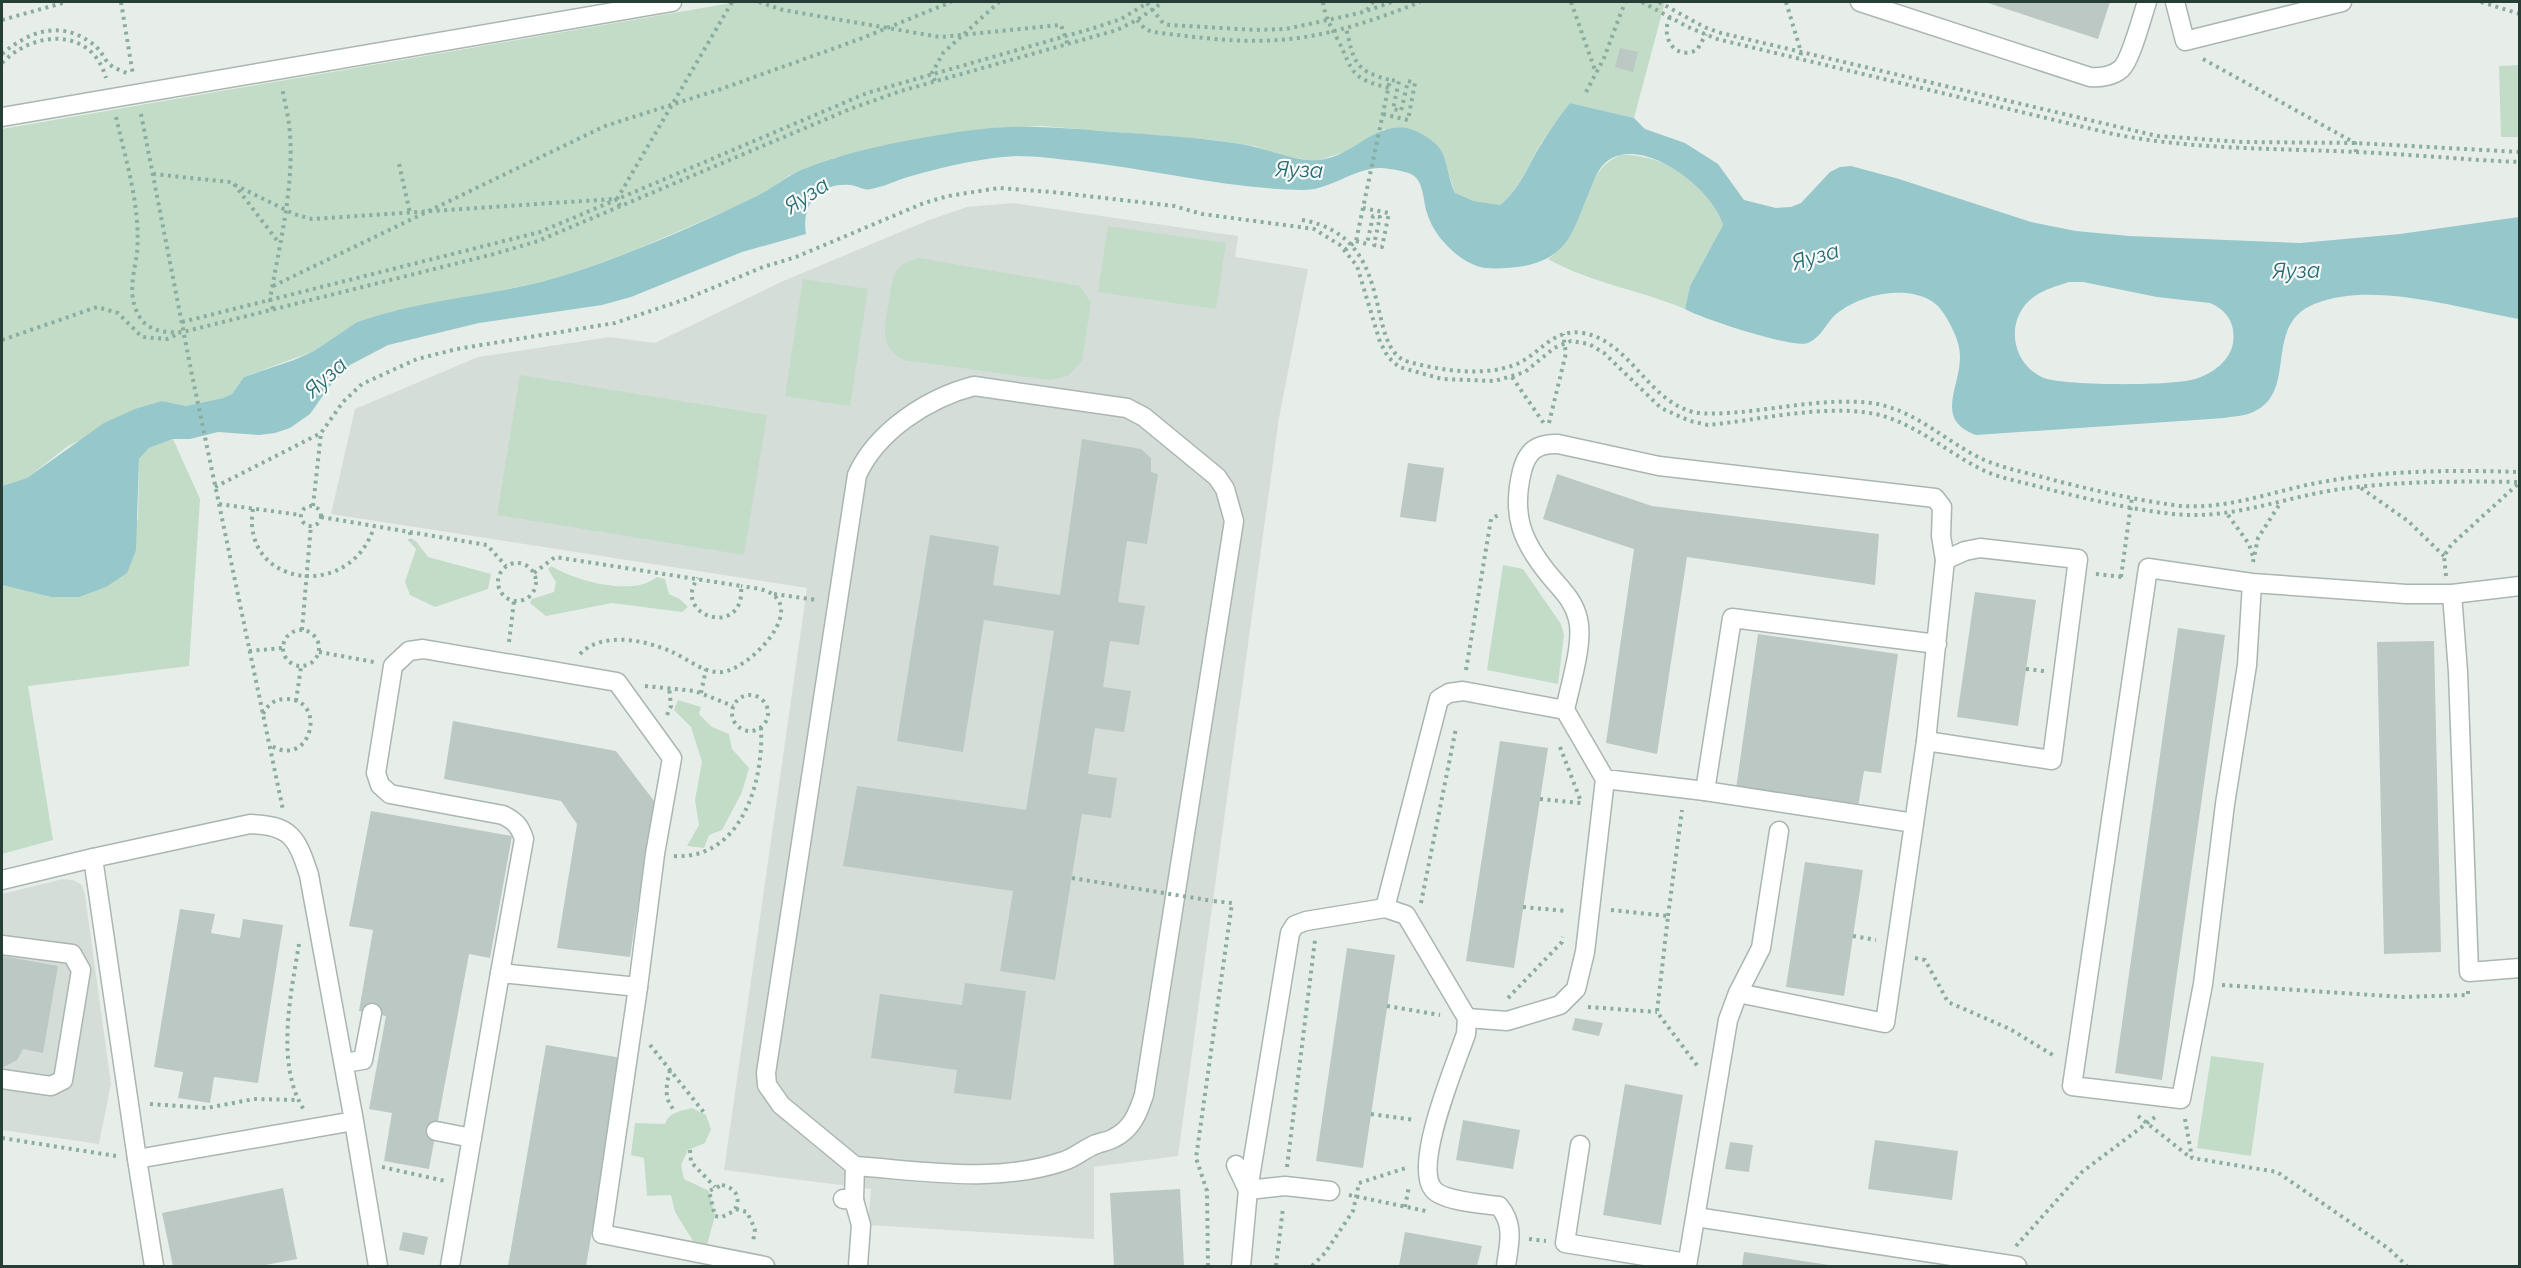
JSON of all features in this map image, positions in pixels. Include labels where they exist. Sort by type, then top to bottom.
[{"type":"street","points":[[2,117],[672,2]]},
{"type":"street","points":[[1860,2],[2099,77],[2115,73],[2126,62],[2147,2]]},
{"type":"street","points":[[2175,2],[2185,41],[2342,2]]},
{"type":"street","points":[[974,386],[1127,408],[1143,417],[1217,477],[1225,489],[1234,521],[1144,1095],[1138,1114],[1128,1129],[1113,1139],[1094,1145],[1067,1160],[1010,1173],[981,1174],[855,1166],[781,1106],[767,1085],[766,1073],[857,475],[863,461],[890,433],[915,413],[956,390],[974,386]]},
{"type":"street","points":[[1467,1018],[1507,1021],[1560,1005],[1576,989],[1585,952],[1604,785],[1565,710],[1580,636],[1579,621],[1569,598],[1537,559],[1529,545],[1516,506],[1516,494],[1525,460],[1535,447],[1544,444],[1558,444],[1659,466],[1929,495],[1939,501],[1942,507],[1941,536],[1945,560],[1937,644],[1926,741],[1885,1023],[1738,993]]},
{"type":"street","points":[[1926,741],[2052,760],[2078,559],[1994,548],[1972,549],[1945,560]]},
{"type":"street","points":[[2253,583],[2247,665],[2225,804],[2203,984],[2181,1099],[2072,1086],[2148,568],[2253,583],[2406,594],[2450,594],[2520,586]]},
{"type":"street","points":[[2450,594],[2458,672],[2469,972],[2520,968]]},
{"type":"street","points":[[1705,790],[1732,618],[1937,644]]},
{"type":"street","points":[[450,1266],[524,839],[520,827],[503,815],[390,794],[380,785],[376,773],[393,666],[409,651],[423,649],[617,682],[672,758],[655,854],[602,1234],[757,1265]]},
{"type":"street","points":[[1385,908],[1439,699],[1449,693],[1462,691],[1565,710]]},
{"type":"street","points":[[1604,785],[1705,790],[1914,823]]},
{"type":"street","points":[[2,880],[250,824],[272,824],[288,833],[300,847],[309,874],[378,1266]]},
{"type":"street","points":[[1580,1144],[1565,1243],[1687,1265],[1728,1020],[1738,993],[1761,948],[1779,831]]},
{"type":"street","points":[[93,858],[154,1266]]},
{"type":"street","points":[[1241,1266],[1248,1190],[1290,933],[1295,925],[1306,921],[1385,908],[1406,915],[1467,1018],[1466,1034],[1432,1129],[1428,1178],[1433,1189],[1442,1196],[1499,1206],[1507,1215],[1510,1237],[1506,1266]]},
{"type":"street","points":[[2,945],[72,954],[81,970],[63,1080],[51,1086],[2,1079]]},
{"type":"street","points":[[500,973],[638,987]]},
{"type":"street","points":[[344,1063],[363,1060],[372,1013]]},
{"type":"street","points":[[137,1160],[354,1121]]},
{"type":"street","points":[[436,1131],[472,1138]]},
{"type":"street","points":[[1236,1165],[1248,1190]]},
{"type":"street","points":[[855,1166],[848,1199],[861,1225],[858,1266]]},
{"type":"street","points":[[1248,1190],[1285,1186],[1330,1191]]},
{"type":"street","points":[[1696,1217],[2008,1265]]},
{"type":"path","points":[[2,20],[66,2]]},
{"type":"path","points":[[2,53],[26,36],[48,30],[59,30],[89,41],[104,55],[109,64],[134,77],[122,2]]},
{"type":"path","points":[[617,199],[732,2]]},
{"type":"path","points":[[759,2],[783,10],[922,36],[961,37],[1061,26],[1068,45]]},
{"type":"path","points":[[273,285],[596,130],[887,29],[951,2]]},
{"type":"path","points":[[935,81],[932,73],[943,53],[999,2]]},
{"type":"path","points":[[182,322],[520,238],[858,97],[932,73],[1121,19],[1148,2],[1163,23],[1191,27],[1271,30],[1326,21],[1392,2]]},
{"type":"path","points":[[2,340],[97,307],[118,313],[142,337],[167,339],[183,332],[514,249],[850,109],[935,81],[1117,30],[1137,20],[1163,2]]},
{"type":"path","points":[[1323,2],[1326,21],[1350,68],[1357,76],[1373,84],[1389,88]]},
{"type":"path","points":[[1367,10],[1373,2]]},
{"type":"path","points":[[1137,20],[1145,29],[1154,32],[1254,41],[1280,40],[1346,28],[1420,2]]},
{"type":"path","points":[[1571,2],[1596,73]]},
{"type":"path","points":[[1586,92],[1604,58],[1625,2]]},
{"type":"path","points":[[1642,2],[1706,34],[1800,60],[2156,143],[2520,162]]},
{"type":"path","points":[[1659,2],[1704,27],[2157,136],[2242,142],[2355,143],[2520,152]]},
{"type":"path","points":[[1786,2],[1801,52],[1800,60]]},
{"type":"path","points":[[2481,2],[2520,14]]},
{"type":"path","points":[[1670,16],[1665,29],[1666,36],[1678,51],[1685,53],[1697,50],[1706,34]]},
{"type":"path","points":[[1346,28],[1352,53],[1361,69],[1368,74],[1399,81],[1393,109],[1401,111],[1408,81],[1415,83],[1408,120],[1383,114]]},
{"type":"path","points":[[2,63],[15,50],[37,40],[61,39],[73,42],[98,58],[112,99],[136,209],[138,242],[132,292],[136,309],[140,318],[158,331],[183,332]]},
{"type":"path","points":[[2185,41],[2187,50],[2355,143]]},
{"type":"path","points":[[273,309],[270,300],[291,160],[290,133],[278,70]]},
{"type":"path","points":[[1345,250],[1356,241],[1390,80]]},
{"type":"path","points":[[137,94],[183,332],[288,833]]},
{"type":"path","points":[[2355,143],[2356,152]]},
{"type":"path","points":[[399,164],[410,213]]},
{"type":"path","points":[[153,174],[217,180],[234,184],[285,209],[312,219],[617,199]]},
{"type":"path","points":[[234,184],[279,243]]},
{"type":"path","points":[[215,486],[321,432],[343,402],[362,384],[417,359],[456,349],[615,323],[686,299],[763,267],[796,257],[924,203],[970,191],[999,188],[1174,206],[1202,214],[1314,229],[1328,236],[1345,250],[1360,273],[1380,342],[1393,363],[1419,374],[1442,379],[1482,381],[1512,377],[1525,372],[1554,348],[1571,341],[1589,344],[1604,352],[1648,398],[1674,416],[1690,422],[1708,424],[1846,411],[1872,414],[1897,420],[1990,474],[2076,496],[2172,514],[2200,516],[2228,514],[2333,490],[2360,487],[2423,482],[2520,483]]},
{"type":"path","points":[[617,199],[620,206]]},
{"type":"path","points":[[1356,241],[1367,244],[1373,216],[1380,218],[1374,245],[1382,247],[1389,213],[1364,208]]},
{"type":"path","points":[[1302,220],[1332,229],[1351,245],[1364,261],[1389,342],[1403,361],[1462,371],[1497,369],[1521,362],[1551,339],[1563,334],[1583,333],[1594,336],[1619,353],[1668,401],[1694,412],[1718,414],[1806,405],[1873,403],[1902,411],[1980,458],[2005,468],[2075,486],[2174,505],[2210,507],[2301,486],[2371,475],[2461,470],[2520,472]]},
{"type":"path","points":[[1512,377],[1548,428],[1566,353],[1563,334]]},
{"type":"path","points":[[313,506],[321,432]]},
{"type":"path","points":[[2444,556],[2459,536],[2520,483]]},
{"type":"path","points":[[2360,487],[2408,521],[2444,556],[2450,594]]},
{"type":"path","points":[[2121,577],[2132,497]]},
{"type":"path","points":[[2253,583],[2253,560],[2258,538],[2272,513],[2282,502]]},
{"type":"path","points":[[219,504],[301,515]]},
{"type":"path","points":[[313,506],[320,511],[321,518],[318,523],[311,525],[303,521],[301,515],[304,509],[313,506]]},
{"type":"path","points":[[253,509],[251,520],[260,550],[278,568],[305,576],[327,574],[354,560],[367,543],[374,527]]},
{"type":"path","points":[[2228,514],[2249,544],[2253,560]]},
{"type":"path","points":[[321,518],[488,544],[506,566]]},
{"type":"path","points":[[302,630],[311,525]]},
{"type":"path","points":[[410,532],[411,540]]},
{"type":"path","points":[[534,573],[555,557],[698,578],[761,589],[773,594],[837,603]]},
{"type":"path","points":[[519,563],[530,568],[534,573],[536,585],[530,599],[514,601],[502,595],[498,576],[506,566],[519,563]]},
{"type":"path","points":[[2076,571],[2146,580]]},
{"type":"path","points":[[698,578],[692,588],[694,604],[699,611],[714,618],[730,615],[736,609],[741,602],[741,586]]},
{"type":"path","points":[[577,675],[580,654],[611,641],[637,641],[653,645],[706,669],[722,672],[733,670],[758,652],[779,621],[780,606],[773,594]]},
{"type":"path","points":[[507,663],[514,601]]},
{"type":"path","points":[[302,630],[313,635],[319,645],[319,652],[313,662],[302,667],[286,659],[282,648],[283,642],[291,633],[302,630]]},
{"type":"path","points":[[249,651],[282,648]]},
{"type":"path","points":[[319,652],[352,658]]},
{"type":"path","points":[[296,701],[302,667]]},
{"type":"path","points":[[701,693],[706,669]]},
{"type":"path","points":[[622,689],[632,686],[669,687],[701,693],[734,706]]},
{"type":"path","points":[[746,695],[764,700],[769,711],[761,728],[750,731],[739,727],[733,718],[736,701],[746,695]]},
{"type":"path","points":[[262,714],[272,702],[280,699],[296,701],[308,711],[311,727],[305,742],[291,750],[282,750],[269,745]]},
{"type":"path","points":[[655,854],[684,857],[698,855],[709,851],[727,836],[754,794],[761,757],[761,728]]},
{"type":"path","points":[[1557,738],[1580,799],[1578,814]]},
{"type":"path","points":[[1540,799],[1580,803],[1604,785]]},
{"type":"path","points":[[1683,801],[1657,1012],[1717,1093]]},
{"type":"path","points":[[1072,878],[1213,902],[1232,903],[1196,1158],[1208,1191],[1209,1266]]},
{"type":"path","points":[[1565,922],[1568,900]]},
{"type":"path","points":[[1589,907],[1668,916]]},
{"type":"path","points":[[1523,908],[1566,911]]},
{"type":"path","points":[[1276,1266],[1315,940],[1321,931]]},
{"type":"path","points":[[1501,1005],[1563,942],[1564,932]]},
{"type":"path","points":[[300,942],[291,995],[287,1061],[298,1100],[316,1128]]},
{"type":"path","points":[[1896,955],[1925,960],[1948,1002],[2010,1029],[2074,1068]]},
{"type":"path","points":[[2203,984],[2403,997],[2468,995],[2469,972]]},
{"type":"path","points":[[1560,1005],[1657,1012]]},
{"type":"path","points":[[1387,1006],[1440,1014]]},
{"type":"path","points":[[1437,1008],[1443,1025]]},
{"type":"path","points":[[632,1030],[641,1033],[706,1115]]},
{"type":"path","points":[[670,1070],[665,1092],[669,1104],[676,1112]]},
{"type":"path","points":[[2103,1089],[2192,1158],[2277,1172],[2389,1249],[2407,1266]]},
{"type":"path","points":[[144,1103],[207,1108],[254,1099],[298,1100]]},
{"type":"path","points":[[2008,1265],[2082,1172],[2181,1099],[2192,1158]]},
{"type":"path","points":[[1371,1114],[1421,1121]]},
{"type":"path","points":[[2,1138],[137,1160]]},
{"type":"path","points":[[690,1150],[691,1162],[715,1186]]},
{"type":"path","points":[[361,1163],[464,1185]]},
{"type":"path","points":[[1312,1266],[1325,1253],[1353,1211],[1359,1184],[1412,1166],[1405,1207]]},
{"type":"path","points":[[722,1185],[735,1191],[738,1198],[736,1209],[729,1215],[716,1216],[709,1191],[715,1186],[722,1185]]},
{"type":"path","points":[[1330,1191],[1428,1212]]},
{"type":"path","points":[[736,1209],[747,1212],[755,1229],[757,1265]]},
{"type":"path","points":[[1510,1237],[1565,1243]]},
{"type":"shaded area","points":[[1013,203],[1238,236],[1235,257],[1308,269],[1279,418],[1178,1156],[1094,1167],[1094,1239],[868,1225],[871,1189],[724,1170],[807,588],[331,514],[355,409],[478,357],[610,337],[655,343],[781,282],[929,220],[967,207]]},
{"type":"shaded area","points":[[63,879],[73,880],[82,885],[85,895],[111,1084],[99,1144],[2,1130],[2,894]]},
{"type":"green space","points":[[737,2],[1665,2],[1634,118],[1570,103],[1541,144],[1517,186],[1500,205],[1474,201],[1455,193],[1442,153],[1384,129],[1351,150],[1316,161],[1277,155],[1255,146],[1215,140],[1042,126],[993,128],[951,134],[833,158],[790,175],[761,195],[737,206],[635,250],[559,278],[394,311],[357,322],[314,351],[244,377],[232,394],[186,406],[162,401],[68,446],[27,478],[2,486],[2,129]]},
{"type":"green space","points":[[2519,65],[2519,137],[2501,137],[2499,66]]},
{"type":"green space","points":[[1621,155],[1653,159],[1669,165],[1697,184],[1709,196],[1717,210],[1723,225],[1690,286],[1685,309],[1581,274],[1548,259],[1561,248],[1570,234],[1597,174],[1607,163]]},
{"type":"green space","points":[[1108,226],[1226,243],[1216,309],[1098,292]]},
{"type":"green space","points":[[919,258],[1080,286],[1091,303],[1082,361],[1068,376],[1049,380],[904,360],[896,355],[890,349],[885,335],[892,284],[900,267]]},
{"type":"green space","points":[[803,279],[868,289],[850,406],[785,396]]},
{"type":"green space","points":[[520,375],[767,415],[744,555],[497,515]]},
{"type":"green space","points":[[173,439],[200,499],[189,666],[28,686],[53,840],[2,854],[2,585],[51,597],[138,520],[139,459],[149,448]]},
{"type":"green space","points":[[407,539],[416,541],[428,557],[491,574],[488,589],[435,607],[410,595],[405,582],[416,549]]},
{"type":"green space","points":[[1503,565],[1523,569],[1561,624],[1564,635],[1558,684],[1487,670]]},
{"type":"green space","points":[[551,566],[575,577],[604,585],[634,586],[647,583],[657,577],[665,579],[669,594],[680,599],[688,607],[682,612],[612,603],[546,616],[530,603],[532,599],[554,592],[556,582],[548,569]]},
{"type":"green space","points":[[678,700],[701,707],[699,714],[712,727],[729,734],[732,749],[749,768],[742,792],[722,830],[709,835],[704,848],[687,846],[699,825],[695,800],[702,762],[691,727],[674,710]]},
{"type":"green space","points":[[2211,1056],[2264,1063],[2251,1156],[2197,1148]]},
{"type":"green space","points":[[692,1108],[706,1115],[711,1129],[705,1143],[688,1150],[681,1165],[684,1179],[709,1191],[715,1216],[706,1248],[696,1246],[675,1212],[671,1195],[647,1196],[644,1158],[631,1155],[635,1123],[665,1124],[672,1114]]},
{"type":"water","name":"Яуза","points":[[1570,103],[1634,118],[1645,129],[1685,143],[1718,164],[1744,200],[1776,208],[1791,207],[1801,203],[1830,172],[1840,167],[1851,166],[1899,179],[2031,222],[2076,231],[2129,236],[2300,243],[2400,234],[2519,217],[2519,319],[2418,299],[2365,295],[2340,297],[2317,303],[2300,313],[2290,325],[2284,340],[2275,388],[2268,401],[2252,413],[2224,418],[1976,435],[1963,429],[1952,412],[1959,369],[1958,345],[1944,314],[1936,304],[1928,299],[1904,293],[1865,298],[1853,303],[1833,317],[1812,341],[1799,344],[1747,332],[1685,309],[1690,286],[1723,225],[1717,211],[1691,181],[1655,160],[1637,155],[1620,155],[1605,163],[1594,179],[1572,233],[1559,250],[1550,257],[1524,266],[1485,268],[1466,261],[1442,240],[1430,222],[1422,188],[1416,178],[1402,171],[1381,168],[1368,170],[1322,187],[1303,190],[1247,186],[1032,156],[1002,157],[948,166],[871,189],[850,185],[829,187],[814,198],[810,205],[806,214],[806,234],[742,252],[631,297],[602,305],[479,323],[388,345],[350,365],[329,387],[310,414],[290,428],[259,435],[218,432],[190,439],[173,439],[149,448],[139,459],[136,550],[127,573],[106,587],[79,597],[51,597],[2,585],[2,486],[27,478],[104,423],[135,409],[162,401],[186,406],[223,398],[232,394],[244,377],[314,351],[357,322],[401,309],[556,278],[603,262],[711,218],[760,194],[801,170],[851,153],[947,134],[991,128],[1027,127],[1214,140],[1309,160],[1325,159],[1339,154],[1379,132],[1392,128],[1406,128],[1422,134],[1439,148],[1455,193],[1474,201],[1500,205],[1518,185],[1543,140]],"holes":[[[2069,282],[2083,282],[2157,297],[2210,303],[2226,314],[2232,324],[2234,336],[2231,350],[2214,370],[2201,377],[2183,381],[2096,384],[2044,378],[2024,362],[2018,351],[2015,327],[2019,316],[2025,305],[2043,291]]]},
{"type":"building","points":[[1985,2],[2110,2],[2098,39]]},
{"type":"building","points":[[1620,48],[1638,52],[1633,72],[1615,67]]},
{"type":"building","points":[[1082,439],[1141,449],[1151,458],[1151,472],[1158,474],[1147,544],[1127,541],[1118,602],[1145,606],[1139,645],[1110,641],[1103,687],[1131,691],[1124,732],[1095,728],[1088,774],[1117,778],[1111,818],[1082,814],[1055,980],[1000,971],[1013,891],[843,866],[857,786],[1026,810],[1054,631],[984,620],[963,752],[897,741],[930,535],[999,546],[993,585],[1060,595]]},
{"type":"building","points":[[1408,463],[1444,468],[1436,522],[1400,517]]},
{"type":"building","points":[[1557,474],[1652,506],[1879,534],[1875,585],[1687,557],[1657,754],[1606,743],[1634,549],[1543,519]]},
{"type":"building","points":[[1975,592],[2036,600],[2018,726],[1957,717]]},
{"type":"building","points":[[2178,628],[2225,635],[2162,1080],[2115,1073]]},
{"type":"building","points":[[1758,634],[1898,654],[1881,773],[1864,771],[1858,807],[1736,789]]},
{"type":"building","points":[[2434,641],[2441,952],[2384,954],[2377,642]]},
{"type":"building","points":[[453,721],[616,751],[654,801],[630,957],[557,948],[577,824],[561,801],[444,779]]},
{"type":"building","points":[[1500,741],[1548,748],[1514,968],[1466,961]]},
{"type":"building","points":[[371,811],[512,836],[490,958],[469,954],[429,1169],[384,1161],[392,1113],[369,1109],[386,1016],[359,1011],[373,930],[349,926]]},
{"type":"building","points":[[1805,862],[1863,870],[1844,996],[1786,987]]},
{"type":"building","points":[[180,909],[215,914],[211,933],[240,938],[243,919],[283,925],[258,1083],[214,1077],[210,1103],[178,1098],[183,1072],[154,1067]]},
{"type":"building","points":[[1347,948],[1395,955],[1363,1168],[1316,1161]]},
{"type":"building","points":[[2,956],[58,966],[43,1053],[23,1049],[17,1060],[2,1068]]},
{"type":"building","points":[[965,983],[1026,991],[1011,1100],[954,1093],[957,1070],[871,1058],[880,994],[962,1005]]},
{"type":"building","points":[[1575,1018],[1603,1023],[1599,1036],[1572,1030]]},
{"type":"building","points":[[546,1045],[622,1058],[586,1266],[508,1266]]},
{"type":"building","points":[[1625,1084],[1683,1095],[1661,1225],[1603,1215]]},
{"type":"building","points":[[1463,1120],[1520,1130],[1513,1169],[1456,1160]]},
{"type":"building","points":[[1875,1140],[1958,1151],[1952,1200],[1868,1189]]},
{"type":"building","points":[[1730,1142],[1753,1145],[1749,1172],[1725,1169]]},
{"type":"building","points":[[283,1188],[297,1259],[260,1266],[173,1266],[162,1213]]},
{"type":"building","points":[[1180,1189],[1184,1266],[1114,1266],[1110,1193]]},
{"type":"building","points":[[403,1232],[428,1237],[424,1255],[399,1250]]},
{"type":"building","points":[[1405,1232],[1482,1246],[1477,1266],[1399,1266]]},
{"type":"building","points":[[1744,1252],[1829,1265],[1742,1266]]}]
